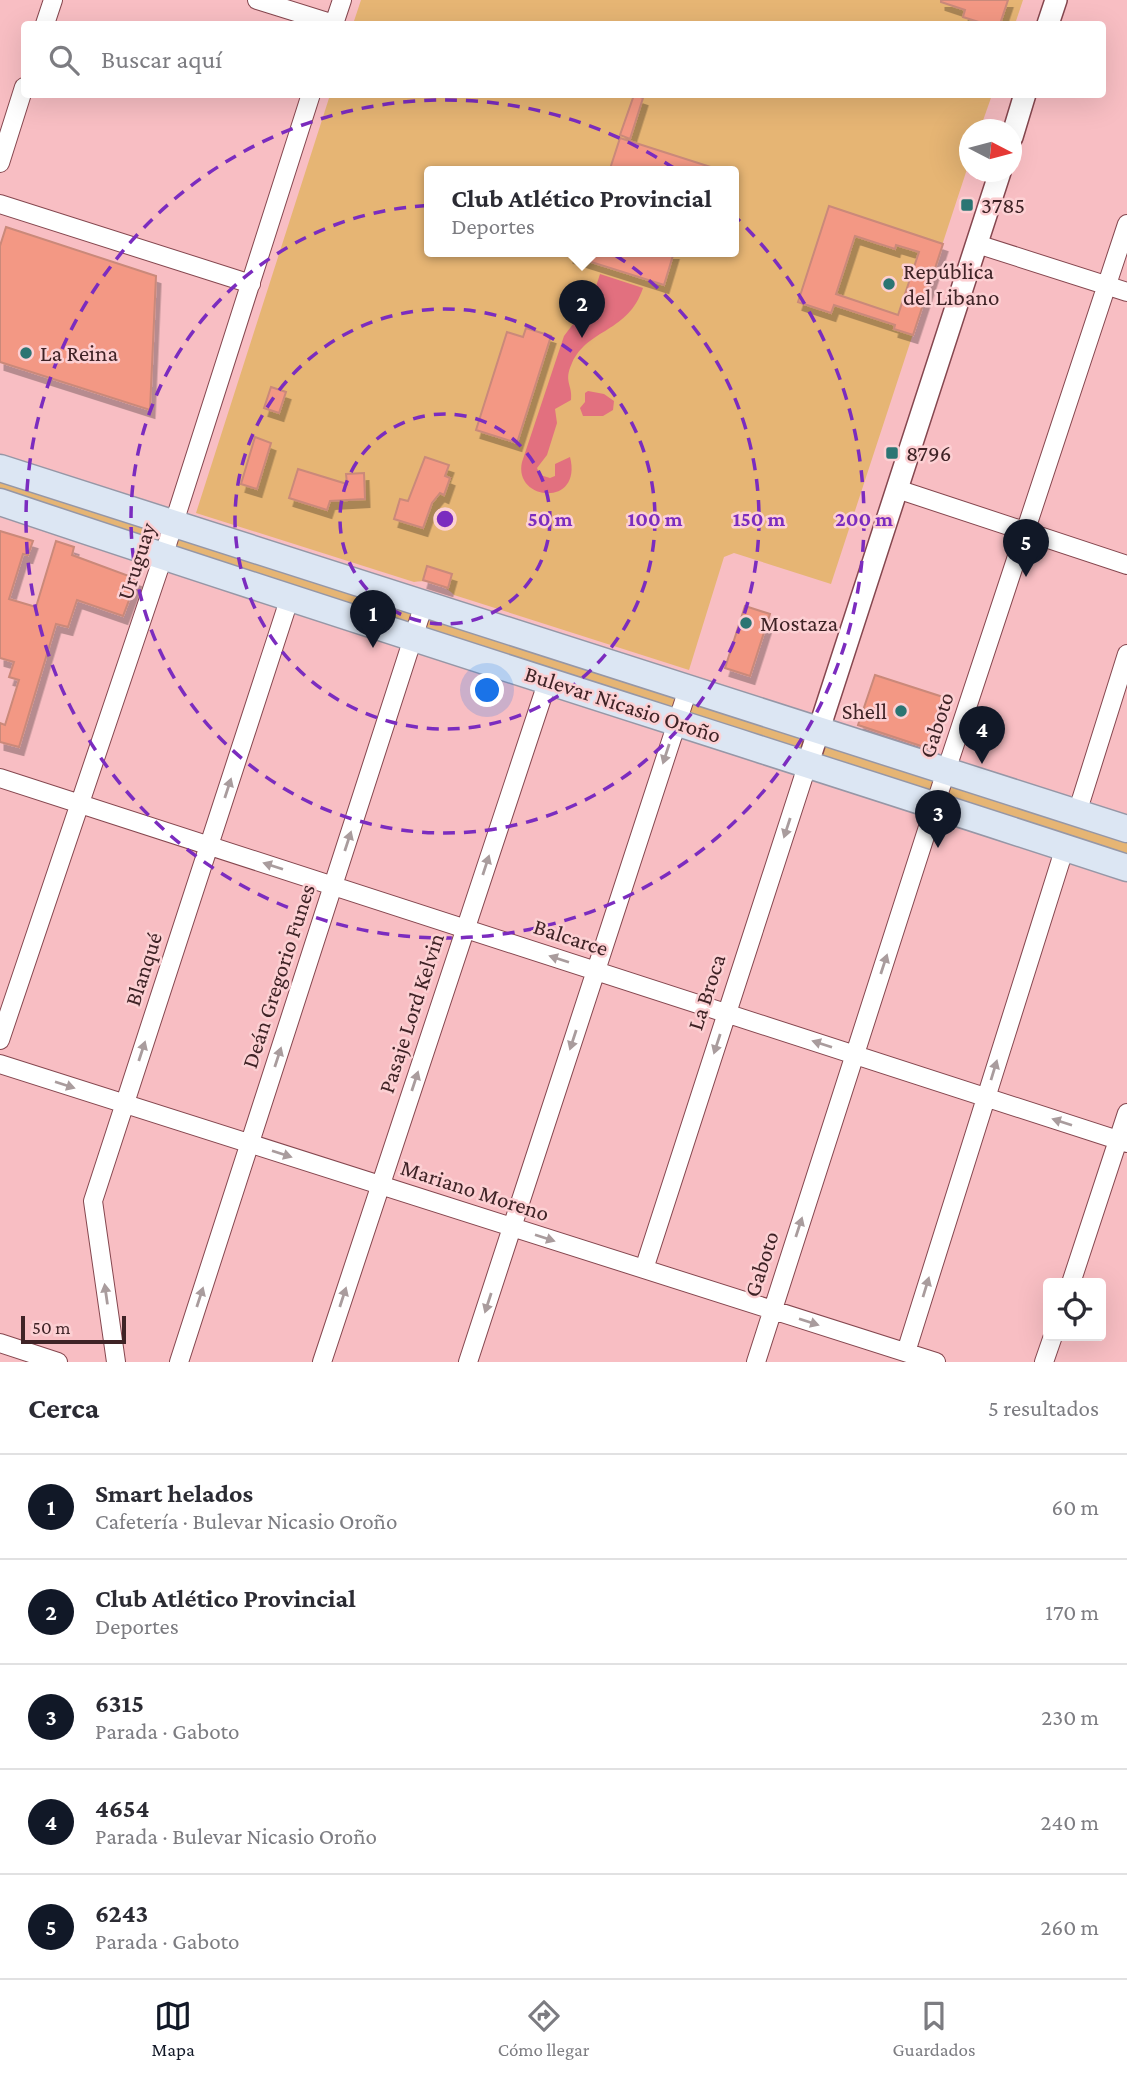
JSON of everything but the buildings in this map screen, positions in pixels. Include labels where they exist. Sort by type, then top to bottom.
[{"type":"main road","name":"Bulevar Nicasio Oroño","points":[[0,468],[1127,829]]},
{"type":"main road","name":"Bulevar Nicasio Oroño","points":[[0,502],[1127,868]]},
{"type":"street","points":[[46,21],[53,0]]},
{"type":"street","points":[[257,0],[324,21]]},
{"type":"street","points":[[335,21],[342,0]]},
{"type":"street","points":[[1049,21],[1056,0]]},
{"type":"street","points":[[0,163],[21,96]]},
{"type":"street","name":"Uruguay","points":[[0,1040],[174,524],[311,98]]},
{"type":"street","points":[[1017,119],[1024,98]]},
{"type":"street","name":"La Broca","points":[[644,1269],[997,182]]},
{"type":"street","points":[[0,204],[251,284]]},
{"type":"street","name":"Gaboto","points":[[756,1362],[946,771],[1127,224]]},
{"type":"street","points":[[977,243],[1127,292]]},
{"type":"street","points":[[897,489],[1127,565]]},
{"type":"street","name":"Blanqué","points":[[116,1362],[93,1201],[290,597]]},
{"type":"street","name":"Deán Gregorio Funes","points":[[179,1362],[424,604]]},
{"type":"street","points":[[1077,813],[1127,654]]},
{"type":"street","name":"Pasaje Lord Kelvin","points":[[322,1362],[548,680]]},
{"type":"street","points":[[468,1362],[688,689]]},
{"type":"street","name":"Balcarce","points":[[0,778],[1122,1142]]},
{"type":"street","points":[[906,1352],[1065,847]]},
{"type":"street","name":"Mariano Moreno","points":[[0,1064],[936,1362]]},
{"type":"street","points":[[1073,1278],[1122,1142],[1127,1113]]},
{"type":"street","points":[[1045,1362],[1051,1341]]},
{"type":"street","points":[[0,1343],[36,1359],[58,1362]]},
{"type":"shaded area","points":[[361,0],[1023,0],[1016,21],[354,21]]},
{"type":"shaded area","points":[[329,98],[991,98],[984,119],[959,119],[959,182],[963,182],[831,584],[734,553],[724,557],[689,670],[454,595],[446,588],[425,581],[414,582],[196,513]]},
{"type":"shaded area","points":[[600,274],[643,288],[628,314],[588,343],[572,363],[568,375],[571,400],[555,409],[557,423],[547,455],[537,468],[540,475],[550,478],[555,476],[555,464],[570,457],[571,473],[567,485],[558,491],[537,491],[528,485],[522,475],[522,462],[564,336],[592,299]]},
{"type":"shaded area","points":[[588,391],[604,394],[614,401],[613,410],[603,416],[583,416],[580,408]]},
{"type":"shaded area","points":[[0,468],[1127,829],[1127,868],[0,502]]},
{"type":"place","name":"3785","points":[[967,205]]},
{"type":"place","name":"República del Libano","points":[[889,284]]},
{"type":"place","name":"Club Atlético Provincial","points":[[582,338]]},
{"type":"place","name":"La Reina","points":[[26,353]]},
{"type":"place","name":"8796","points":[[892,453]]},
{"type":"place","name":"6243","points":[[1026,577]]},
{"type":"place","name":"Mostaza","points":[[746,623]]},
{"type":"place","name":"Smart helados","points":[[373,648]]},
{"type":"place","name":"Shell","points":[[901,711]]},
{"type":"place","name":"4654","points":[[982,764]]},
{"type":"place","name":"6315","points":[[938,848]]}]
